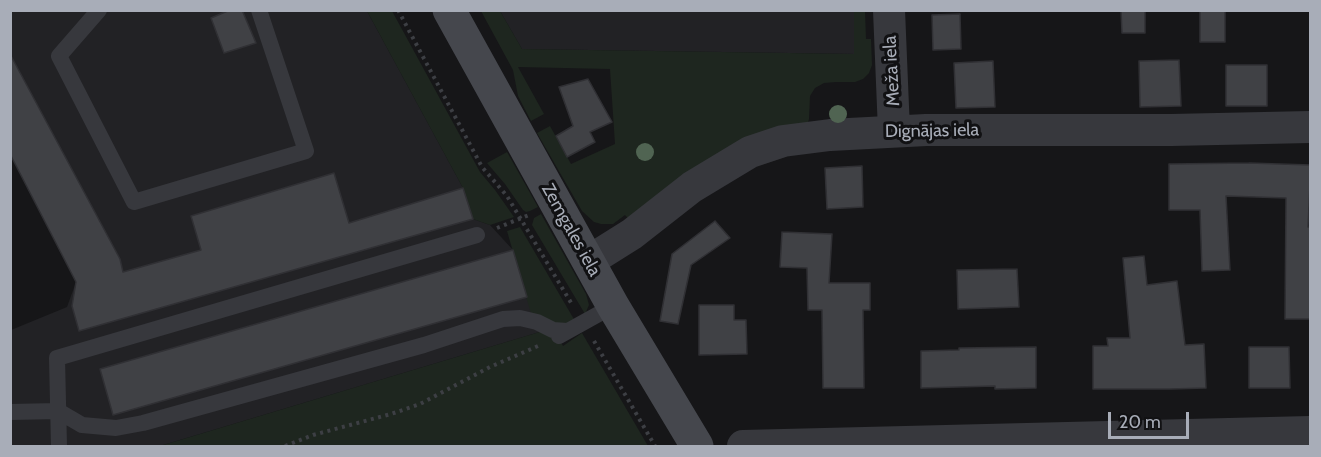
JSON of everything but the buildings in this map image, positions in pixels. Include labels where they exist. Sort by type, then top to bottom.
[{"type":"street","name":"Zemgales iela","points":[[449,10],[613,306],[697,447]]},
{"type":"street","name":"Meža iela","points":[[889,10],[894,131]]},
{"type":"street","name":"Dignājas iela","points":[[589,261],[632,234],[692,187],[750,152],[783,141],[830,135],[926,130],[1171,130],[1311,127]]},
{"type":"street","points":[[743,447],[1311,432]]},
{"type":"lane","points":[[99,10],[59,56],[135,202],[306,150],[259,10]]},
{"type":"lane","points":[[59,447],[57,358],[477,235]]},
{"type":"lane","points":[[10,412],[58,411],[82,425],[116,428],[143,423],[424,345],[503,319],[520,318],[537,322],[562,334],[613,306]]},
{"type":"path","points":[[398,10],[482,167],[507,196],[522,219],[655,447]]},
{"type":"path","points":[[285,447],[313,435],[420,404],[490,367],[562,334]]},
{"type":"shaded area","points":[[11,11],[367,11],[463,188],[473,219],[490,225],[513,250],[553,328],[160,446],[11,446],[11,330],[67,307],[76,282],[11,154]]},
{"type":"shaded area","points":[[367,11],[392,11],[480,172],[514,217],[490,225],[473,219],[463,188]]},
{"type":"shaded area","points":[[481,11],[500,11],[522,49],[854,54],[854,11],[865,11],[866,39],[871,39],[872,65],[869,73],[863,79],[855,82],[824,83],[815,88],[810,96],[807,126],[631,221],[625,215],[613,224],[601,224],[594,222],[582,211],[537,133],[550,126],[571,164],[615,144],[610,69],[518,67],[544,114],[531,121],[518,96],[513,70]]},
{"type":"shaded area","points":[[500,11],[854,11],[855,54],[522,49]]},
{"type":"shaded area","points":[[507,152],[538,207],[530,211],[523,210],[487,163]]},
{"type":"shaded area","points":[[541,214],[586,294],[589,305],[585,314],[532,225],[534,218]]},
{"type":"shaded area","points":[[520,227],[575,321],[565,326],[532,317],[507,231]]},
{"type":"shaded area","points":[[553,328],[563,346],[582,333],[648,446],[160,446]]}]
